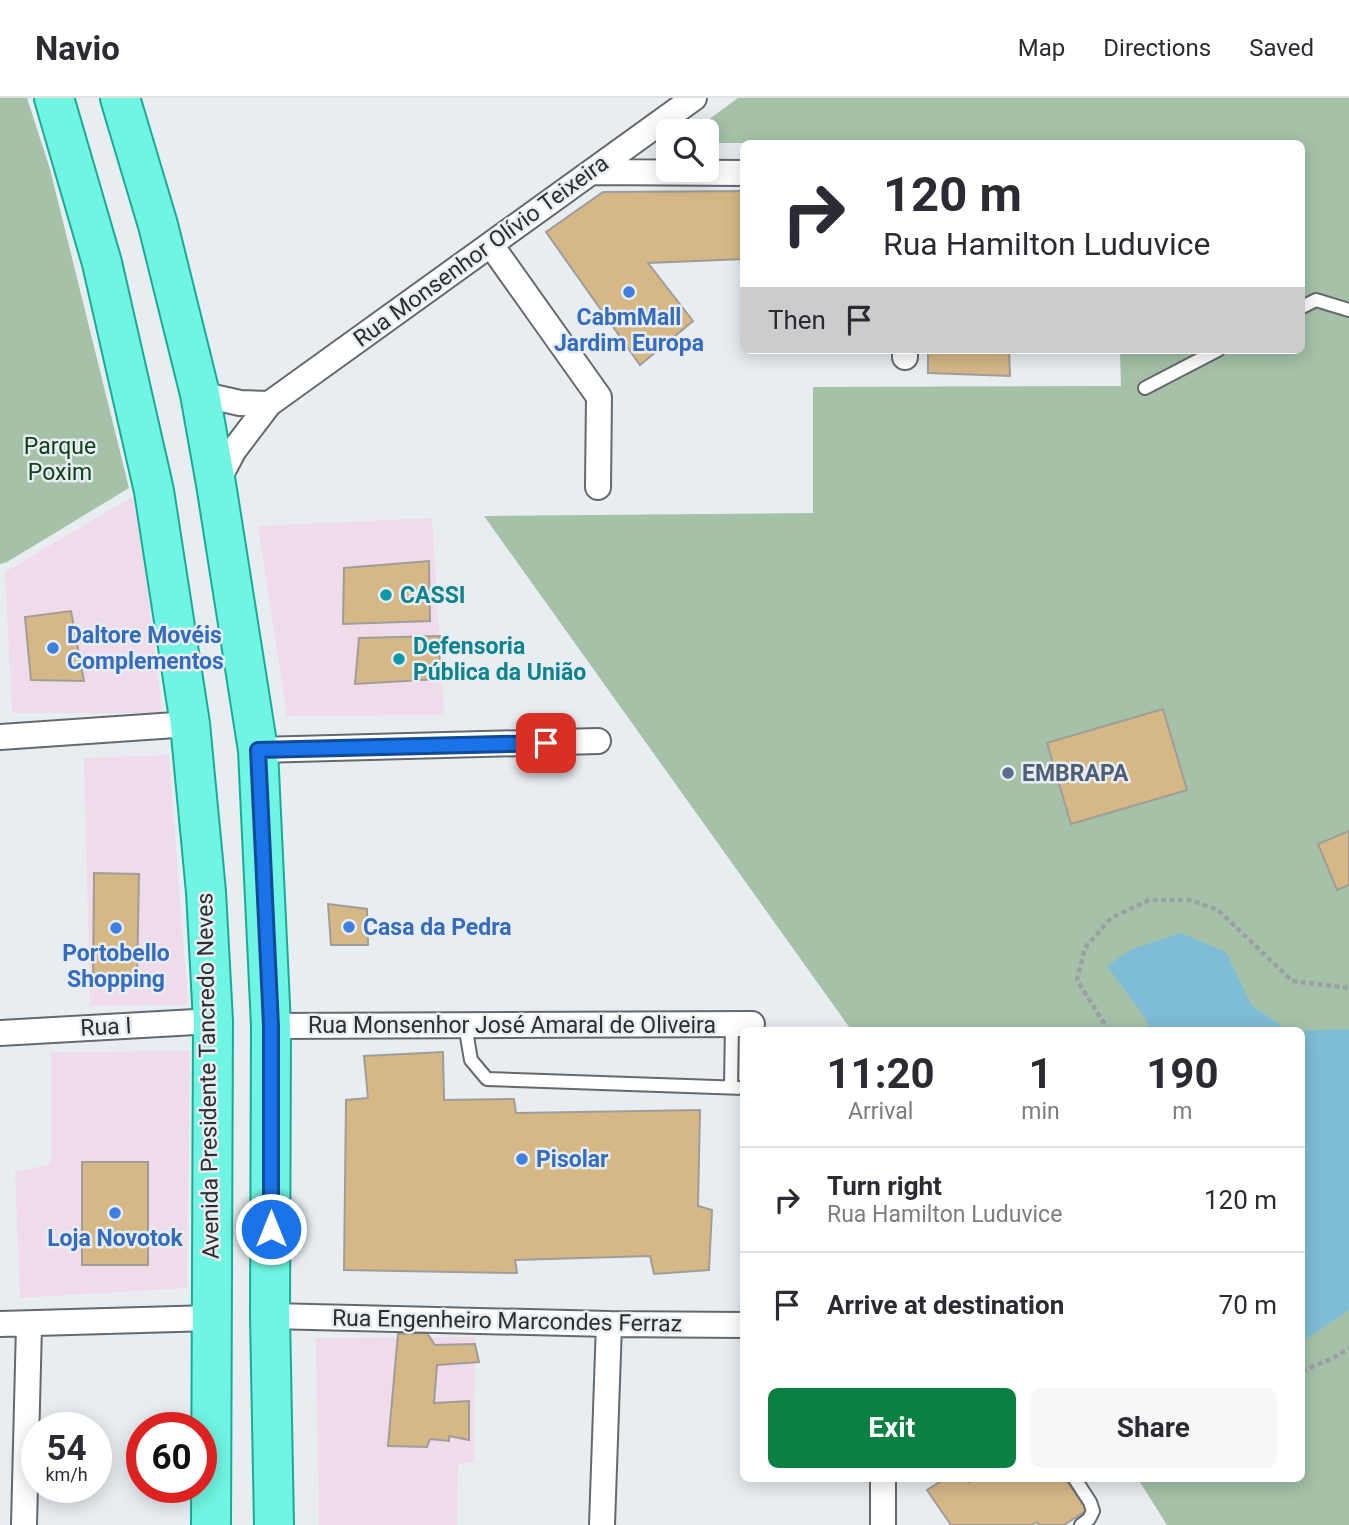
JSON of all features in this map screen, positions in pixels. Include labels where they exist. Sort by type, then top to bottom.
[{"type":"main road","name":"Avenida Presidente Tancredo Neves","points":[[54,98],[102,263],[154,491],[190,724],[206,892],[213,1021],[211,1525]]},
{"type":"main road","points":[[120,98],[158,225],[200,394],[258,750],[271,1026],[270,1316],[274,1525]]},
{"type":"street","name":"Rua Monsenhor Olívio Teixeira","points":[[216,484],[234,450],[269,404],[694,98]]},
{"type":"street","points":[[593,172],[740,173]]},
{"type":"street","points":[[491,245],[599,397],[598,487]]},
{"type":"street","points":[[200,394],[240,403],[269,404]]},
{"type":"street","points":[[0,737],[190,724]]},
{"type":"street","points":[[258,750],[598,741]]},
{"type":"street","name":"Rua I","points":[[0,1033],[213,1021]]},
{"type":"street","name":"Rua Monsenhor José Amaral de Oliveira","points":[[271,1026],[742,1023]]},
{"type":"street","name":"Rua Engenheiro Marcondes Ferraz","points":[[270,1316],[740,1325]]},
{"type":"street","points":[[0,1324],[212,1318]]},
{"type":"street","points":[[603,1525],[608,1324]]},
{"type":"street","points":[[24,1525],[29,1325]]},
{"type":"street","points":[[883,1482],[883,1525]]},
{"type":"lane","points":[[1305,306],[1316,300],[1349,310]]},
{"type":"lane","points":[[1145,388],[1211,354]]},
{"type":"lane","points":[[742,1023],[742,1027]]},
{"type":"lane","points":[[466,1025],[471,1060],[487,1079],[737,1087],[740,1049]]},
{"type":"lane","points":[[1077,1482],[1093,1511],[1089,1519],[1081,1525]]},
{"type":"path","points":[[1106,1027],[1077,980],[1085,948],[1111,918],[1149,900],[1190,900],[1218,910],[1292,981],[1349,988]]},
{"type":"path","points":[[1305,1370],[1349,1348]]},
{"type":"shaded area","points":[[137,494],[162,713],[12,713],[5,572]]},
{"type":"shaded area","points":[[432,518],[444,715],[287,716],[258,526]]},
{"type":"shaded area","points":[[169,755],[188,1005],[90,1006],[84,758]]},
{"type":"shaded area","points":[[190,1051],[187,1288],[20,1298],[15,1172],[51,1164],[51,1052]]},
{"type":"shaded area","points":[[475,1337],[474,1462],[458,1464],[457,1525],[319,1525],[316,1338]]},
{"type":"green space","name":"Parque Poxim","points":[[0,98],[27,98],[50,169],[129,488],[0,564]]},
{"type":"green space","name":"EMBRAPA","points":[[738,98],[1349,98],[1349,1525],[1167,1525],[1140,1482],[1305,1482],[1305,1027],[849,1027],[484,516],[813,513],[813,387],[1121,386],[1120,354],[1305,354],[1305,140],[740,140],[740,143],[719,143],[719,119],[709,119]]},
{"type":"water","points":[[1181,933],[1226,952],[1251,1005],[1283,1027],[1148,1027],[1146,1019],[1107,966],[1132,949]]},
{"type":"water","points":[[1349,1029],[1349,1310],[1305,1340],[1305,1031]]},
{"type":"building","name":"CabmMall Jardim Europa","points":[[740,191],[740,259],[648,263],[693,321],[640,365],[546,232],[603,192]]},
{"type":"building","points":[[928,354],[1009,354],[1010,376],[928,373]]},
{"type":"building","name":"CASSI","points":[[429,561],[430,621],[343,624],[344,568]]},
{"type":"building","name":"Daltore Movéis Complementos","points":[[71,611],[84,681],[31,680],[25,617]]},
{"type":"building","name":"Defensoria Pública da União","points":[[440,636],[439,679],[355,684],[359,638]]},
{"type":"building","points":[[1163,709],[1187,790],[1071,824],[1047,743]]},
{"type":"building","points":[[1349,831],[1349,885],[1337,890],[1318,844]]},
{"type":"building","name":"Portobello Shopping","points":[[94,873],[139,874],[137,982],[93,983]]},
{"type":"building","name":"Casa da Pedra","points":[[328,904],[367,909],[368,945],[331,945]]},
{"type":"building","name":"Pisolar","points":[[443,1052],[444,1100],[514,1099],[516,1113],[700,1110],[698,1206],[712,1210],[709,1270],[654,1274],[650,1256],[515,1260],[517,1273],[344,1270],[346,1100],[368,1098],[364,1056]]},
{"type":"building","name":"Loja Novotok","points":[[82,1162],[148,1162],[148,1265],[82,1265]]},
{"type":"building","points":[[427,1333],[435,1345],[475,1344],[479,1362],[437,1365],[434,1403],[469,1401],[469,1440],[449,1436],[449,1441],[430,1439],[427,1447],[388,1446],[398,1334]]},
{"type":"building","points":[[939,1482],[1067,1482],[1087,1510],[1064,1525],[1039,1525],[1037,1522],[1032,1525],[951,1525],[927,1490]]},
{"type":"place","name":"CabmMall Jardim Europa","points":[[629,292]]},
{"type":"place","name":"CASSI","points":[[386,595]]},
{"type":"place","name":"Daltore Movéis Complementos","points":[[53,648]]},
{"type":"place","name":"Defensoria Pública da União","points":[[399,659]]},
{"type":"place","name":"EMBRAPA","points":[[1008,773]]},
{"type":"place","name":"Casa da Pedra","points":[[349,927]]},
{"type":"place","name":"Portobello Shopping","points":[[116,928]]},
{"type":"place","name":"Pisolar","points":[[522,1159]]},
{"type":"place","name":"Loja Novotok","points":[[115,1213]]},
{"type":"route","points":[[271,1229],[271,1026],[258,750],[546,743]]}]
